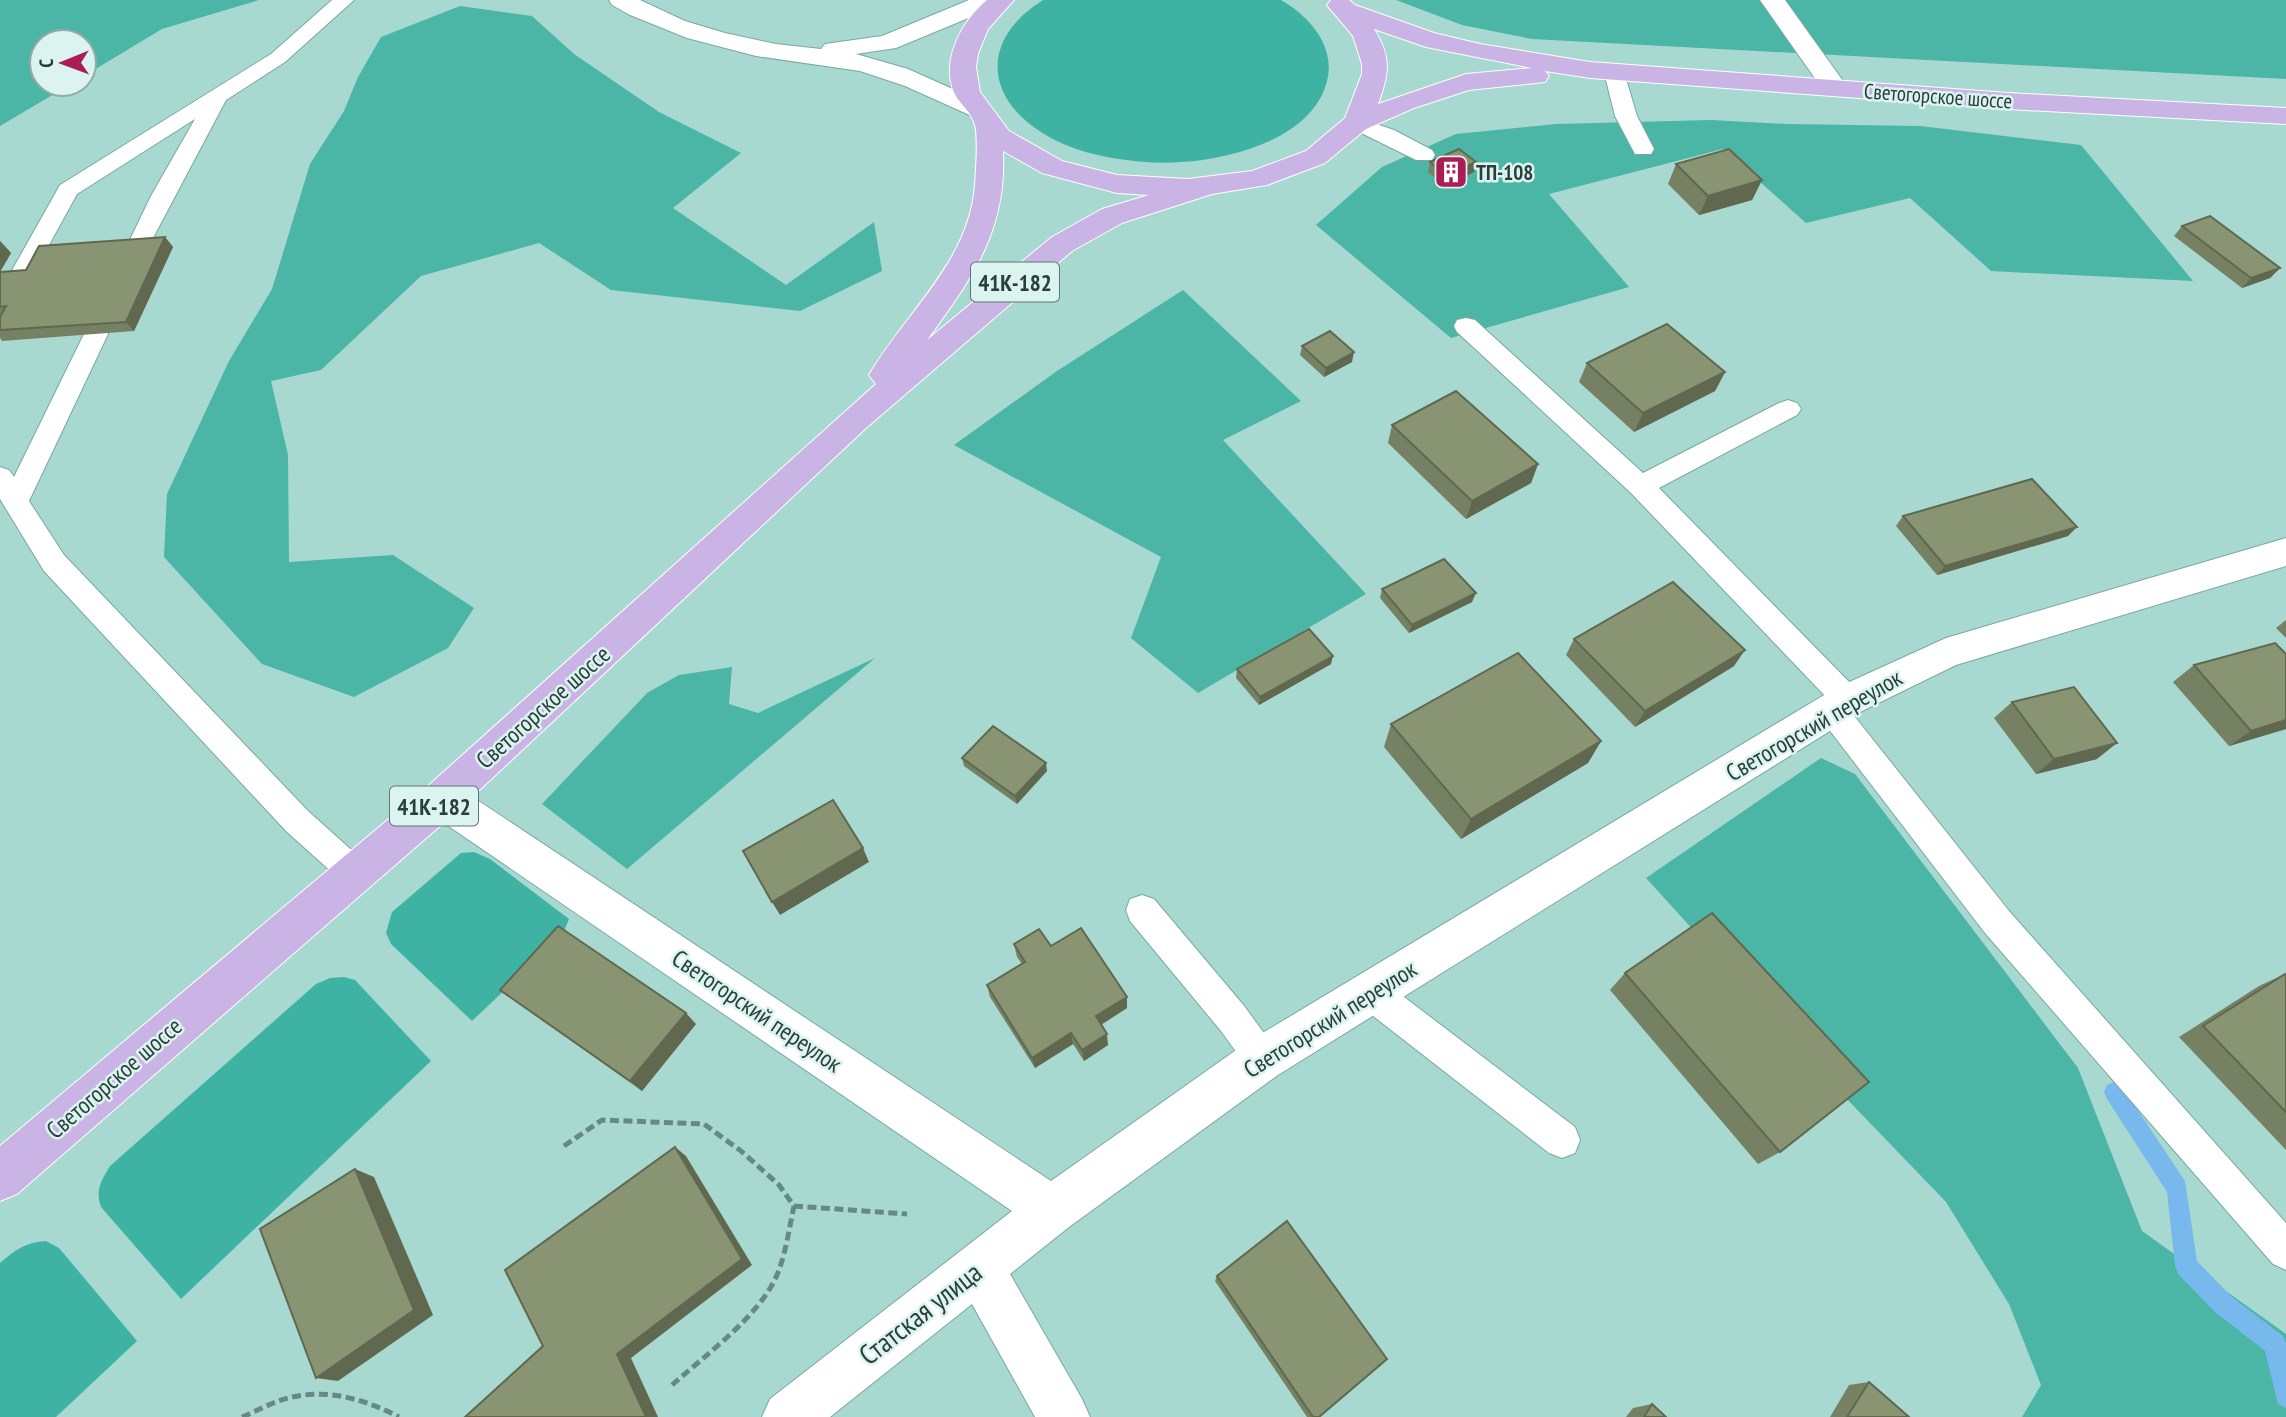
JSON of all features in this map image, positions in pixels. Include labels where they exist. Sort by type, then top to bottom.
[{"type":"main road","name":"Светогорское шоссе","points":[[855,420],[961,265],[984,217],[990,171],[981,117],[966,90],[963,72],[965,53],[982,18],[1002,0]]},
{"type":"main road","name":"Светогорское шоссе","points":[[1340,5],[1426,39],[1480,52],[1602,71],[2022,102],[2286,116]]},
{"type":"main road","points":[[981,117],[1007,143],[1030,157],[1087,179],[1124,187],[1163,190],[1202,188],[1275,174],[1333,145],[1356,123],[1369,104],[1375,86],[1376,65],[1371,46],[1361,28],[1340,5]]},
{"type":"main road","name":"Светогорское шоссе","points":[[1356,123],[1404,102],[1465,82],[1602,71]]},
{"type":"main road","name":"Светогорское шоссе","points":[[0,1177],[442,799],[855,420],[1062,244],[1112,216],[1202,188]]},
{"type":"street","points":[[621,0],[682,29],[729,43],[777,52],[849,60],[897,73],[981,117]]},
{"type":"street","points":[[777,52],[887,43],[991,0]]},
{"type":"street","points":[[1772,0],[1835,88]]},
{"type":"street","name":"Светогорский переулок","points":[[442,799],[1052,1210],[1262,1059],[1840,705],[1946,653],[2286,552]]},
{"type":"street","name":"Статская улица","points":[[788,1417],[1052,1210]]},
{"type":"street","points":[[979,1267],[1064,1417]]},
{"type":"lane","points":[[18,281],[68,190],[278,58],[344,0]]},
{"type":"lane","points":[[1602,71],[1643,149]]},
{"type":"lane","points":[[136,250],[162,195],[218,98]]},
{"type":"lane","points":[[1356,123],[1424,155]]},
{"type":"lane","points":[[1466,326],[1640,486],[1840,705],[1997,922],[2286,1251]]},
{"type":"lane","points":[[16,501],[96,334]]},
{"type":"lane","points":[[1640,486],[1788,409]]},
{"type":"lane","points":[[0,477],[54,563],[297,821],[356,874]]},
{"type":"lane","points":[[1142,910],[1233,1019],[1262,1059]]},
{"type":"lane","points":[[1371,993],[1562,1140]]},
{"type":"path","points":[[564,1146],[603,1120],[704,1124],[741,1151],[779,1185],[794,1206],[783,1254],[772,1284],[742,1318],[671,1386]]},
{"type":"path","points":[[794,1206],[907,1214]]},
{"type":"path","points":[[248,1416],[289,1398],[328,1394],[368,1401],[399,1417]]},
{"type":"green space","points":[[0,0],[259,0],[162,29],[98,68],[98,28],[28,28],[28,98],[47,98],[0,126]]},
{"type":"green space","points":[[1043,0],[1281,0],[1301,14],[1318,33],[1328,56],[1327,81],[1318,102],[1295,126],[1275,138],[1230,155],[1156,163],[1086,152],[1064,144],[1035,128],[1017,112],[1005,96],[999,79],[998,62],[1002,45],[1011,29]]},
{"type":"green space","points":[[1396,0],[2286,0],[2286,79],[1532,39],[1462,25]]},
{"type":"green space","points":[[460,6],[532,16],[574,54],[659,112],[741,153],[673,208],[786,285],[874,222],[882,271],[800,311],[611,290],[539,243],[421,276],[321,370],[271,381],[288,455],[289,562],[393,555],[474,608],[448,648],[354,697],[262,664],[164,557],[167,494],[229,361],[272,289],[310,164],[344,111],[358,77],[381,37]]},
{"type":"green space","points":[[1711,120],[1920,126],[2081,145],[2193,281],[1991,271],[1910,198],[1806,223],[1723,149],[1549,194],[1629,287],[1451,338],[1316,225],[1382,167],[1456,134],[1556,124]]},
{"type":"green space","points":[[1183,290],[1301,401],[1223,440],[1366,594],[1198,693],[1131,638],[1161,557],[954,445],[1057,371]]},
{"type":"green space","points":[[875,658],[627,869],[542,804],[647,693],[679,675],[732,667],[729,704],[758,713]]},
{"type":"green space","points":[[1821,758],[1855,774],[2078,1068],[2142,1231],[2286,1334],[2286,1417],[2022,1417],[2041,1385],[2009,1304],[1946,1202],[1844,1096],[1646,878]]},
{"type":"green space","points":[[474,852],[490,859],[569,919],[562,936],[472,1021],[391,944],[386,933],[392,912],[461,853]]},
{"type":"green space","points":[[344,977],[355,980],[431,1061],[181,1299],[101,1207],[99,1191],[104,1176],[110,1166],[316,984],[330,978]]},
{"type":"green space","points":[[46,1241],[59,1248],[137,1341],[56,1417],[0,1417],[0,1263],[21,1248]]},
{"type":"building","points":[[1459,149],[1476,162],[1447,175],[1430,162]]},
{"type":"building","points":[[1729,149],[1762,180],[1708,196],[1676,164]]},
{"type":"building","points":[[2210,216],[2280,268],[2251,278],[2182,226]]},
{"type":"building","points":[[165,237],[126,322],[0,330],[0,317],[6,306],[0,307],[0,272],[26,270],[39,246]]},
{"type":"building","points":[[1667,324],[1725,372],[1643,413],[1587,363]]},
{"type":"building","points":[[1330,331],[1354,352],[1326,368],[1302,346]]},
{"type":"building","points":[[1456,391],[1538,464],[1472,501],[1392,425]]},
{"type":"building","points":[[2032,479],[2077,527],[1945,566],[1903,516]]},
{"type":"building","points":[[1444,559],[1476,593],[1412,625],[1382,589]]},
{"type":"building","points":[[1673,582],[1745,650],[1645,711],[1574,639]]},
{"type":"building","points":[[1309,629],[1333,656],[1260,697],[1237,669]]},
{"type":"building","points":[[2275,643],[2286,654],[2286,720],[2251,731],[2194,665]]},
{"type":"building","points":[[1518,653],[1601,741],[1471,819],[1391,724]]},
{"type":"building","points":[[2074,687],[2117,743],[2054,759],[2012,702]]},
{"type":"building","points":[[993,726],[1046,763],[1015,796],[962,758]]},
{"type":"building","points":[[833,800],[863,848],[772,902],[743,851]]},
{"type":"building","points":[[1712,913],[1869,1082],[1780,1152],[1625,973]]},
{"type":"building","points":[[558,926],[686,1013],[630,1081],[500,990]]},
{"type":"building","points":[[1081,928],[1127,997],[1096,1016],[1107,1034],[1082,1050],[1071,1033],[1032,1058],[987,985],[1025,962],[1014,944],[1039,929],[1051,946]]},
{"type":"building","points":[[2286,975],[2286,1112],[2203,1026]]},
{"type":"building","points":[[675,1147],[742,1259],[617,1354],[646,1417],[465,1417],[543,1346],[505,1270]]},
{"type":"building","points":[[355,1169],[414,1310],[316,1378],[260,1229]]},
{"type":"building","points":[[1287,1221],[1387,1359],[1319,1417],[1313,1417],[1217,1276]]},
{"type":"building","points":[[1869,1382],[1909,1417],[1847,1417]]},
{"type":"building","points":[[1652,1404],[1666,1417],[1644,1417]]},
{"type":"waterway","points":[[2114,1092],[2177,1189],[2186,1266],[2223,1304],[2275,1344],[2286,1396]]},
{"type":"place","name":"ТП-108","points":[[1451,172]]}]
